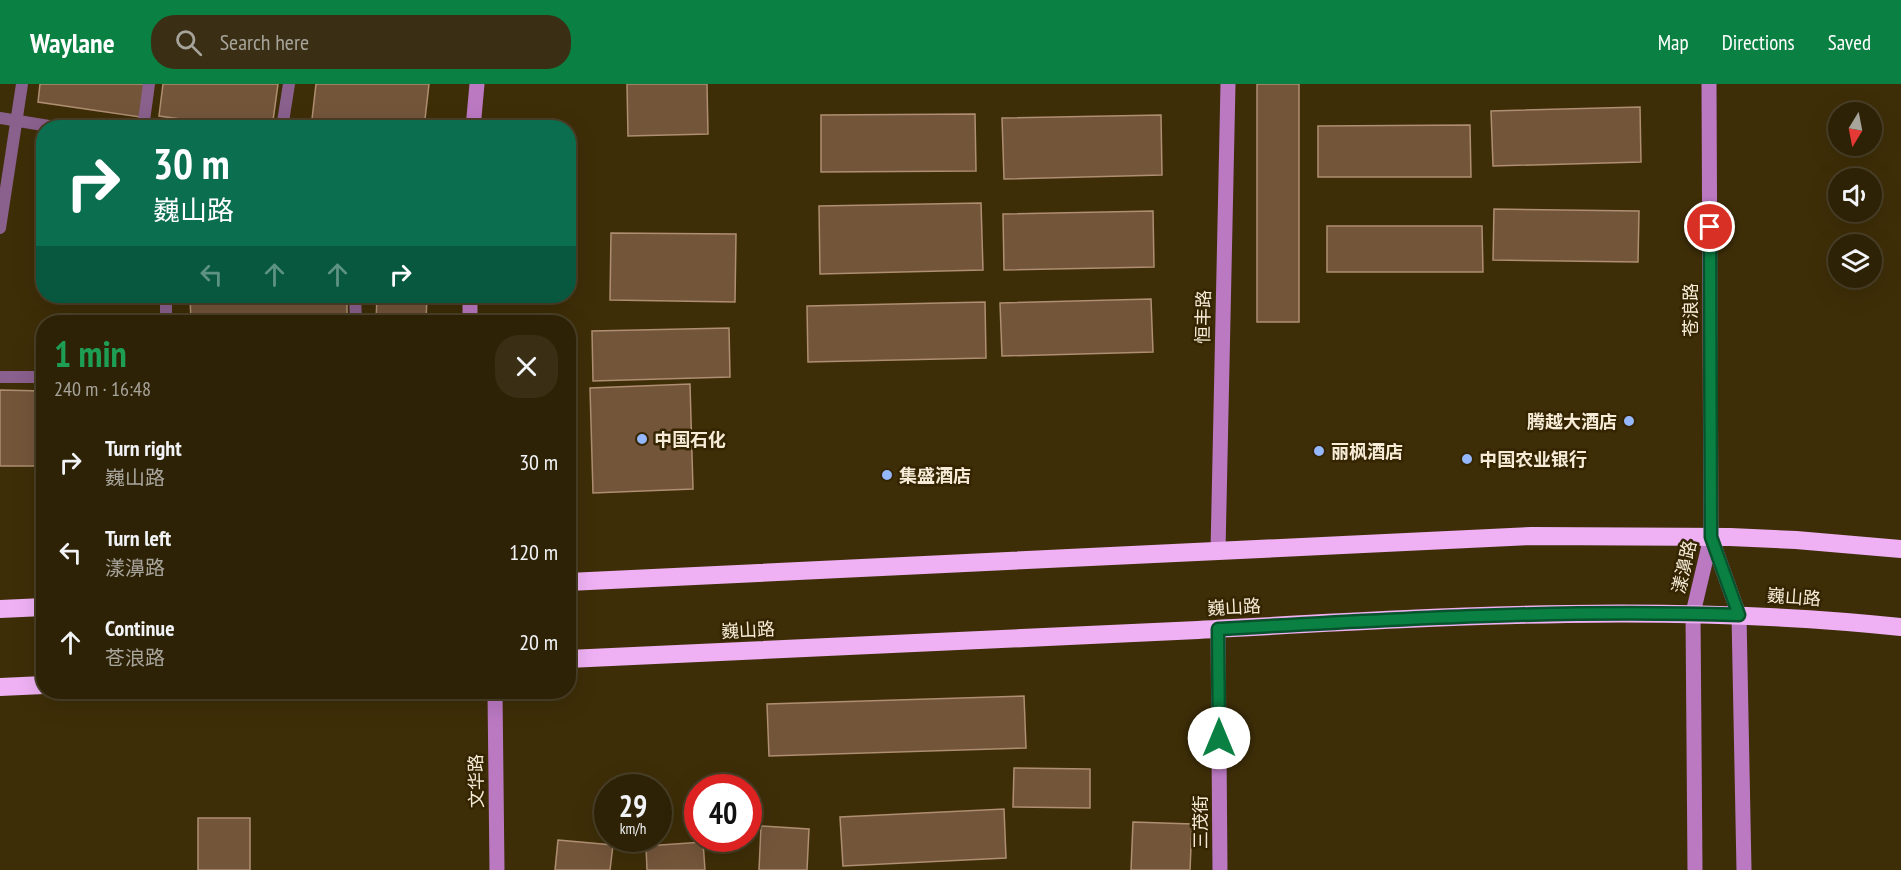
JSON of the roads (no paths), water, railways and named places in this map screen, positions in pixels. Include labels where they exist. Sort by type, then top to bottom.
[{"type":"highway","points":[[576,582],[1519,536],[1711,537],[1796,540],[1901,549]]},
{"type":"highway","points":[[0,609],[36,607]]},
{"type":"highway","name":"巍山路","points":[[576,659],[1509,614],[1693,613],[1901,627]]},
{"type":"highway","points":[[0,687],[36,685]]},
{"type":"street","points":[[474,120],[477,84]]},
{"type":"street","name":"恒丰路","points":[[1218,551],[1228,84]]},
{"type":"street","name":"苍浪路","points":[[1709,84],[1711,537]]},
{"type":"street","name":"漾濞路","points":[[1695,870],[1693,613],[1711,537]]},
{"type":"street","name":"漾濞路","points":[[1711,537],[1739,615],[1744,870]]},
{"type":"street","name":"三茂街","points":[[1218,629],[1220,870]]},
{"type":"street","name":"文华路","points":[[495,699],[497,870]]},
{"type":"lane","points":[[0,228],[22,84]]},
{"type":"lane","points":[[144,120],[149,84]]},
{"type":"lane","points":[[283,120],[289,84]]},
{"type":"lane","points":[[0,118],[36,124]]},
{"type":"lane","points":[[0,377],[36,377]]},
{"type":"place","name":"腾越大酒店","points":[[1629,421]]},
{"type":"place","name":"中国石化","points":[[642,439]]},
{"type":"place","name":"丽枫酒店","points":[[1319,451]]},
{"type":"place","name":"中国农业银行","points":[[1467,459]]},
{"type":"place","name":"集盛酒店","points":[[887,475]]}]
